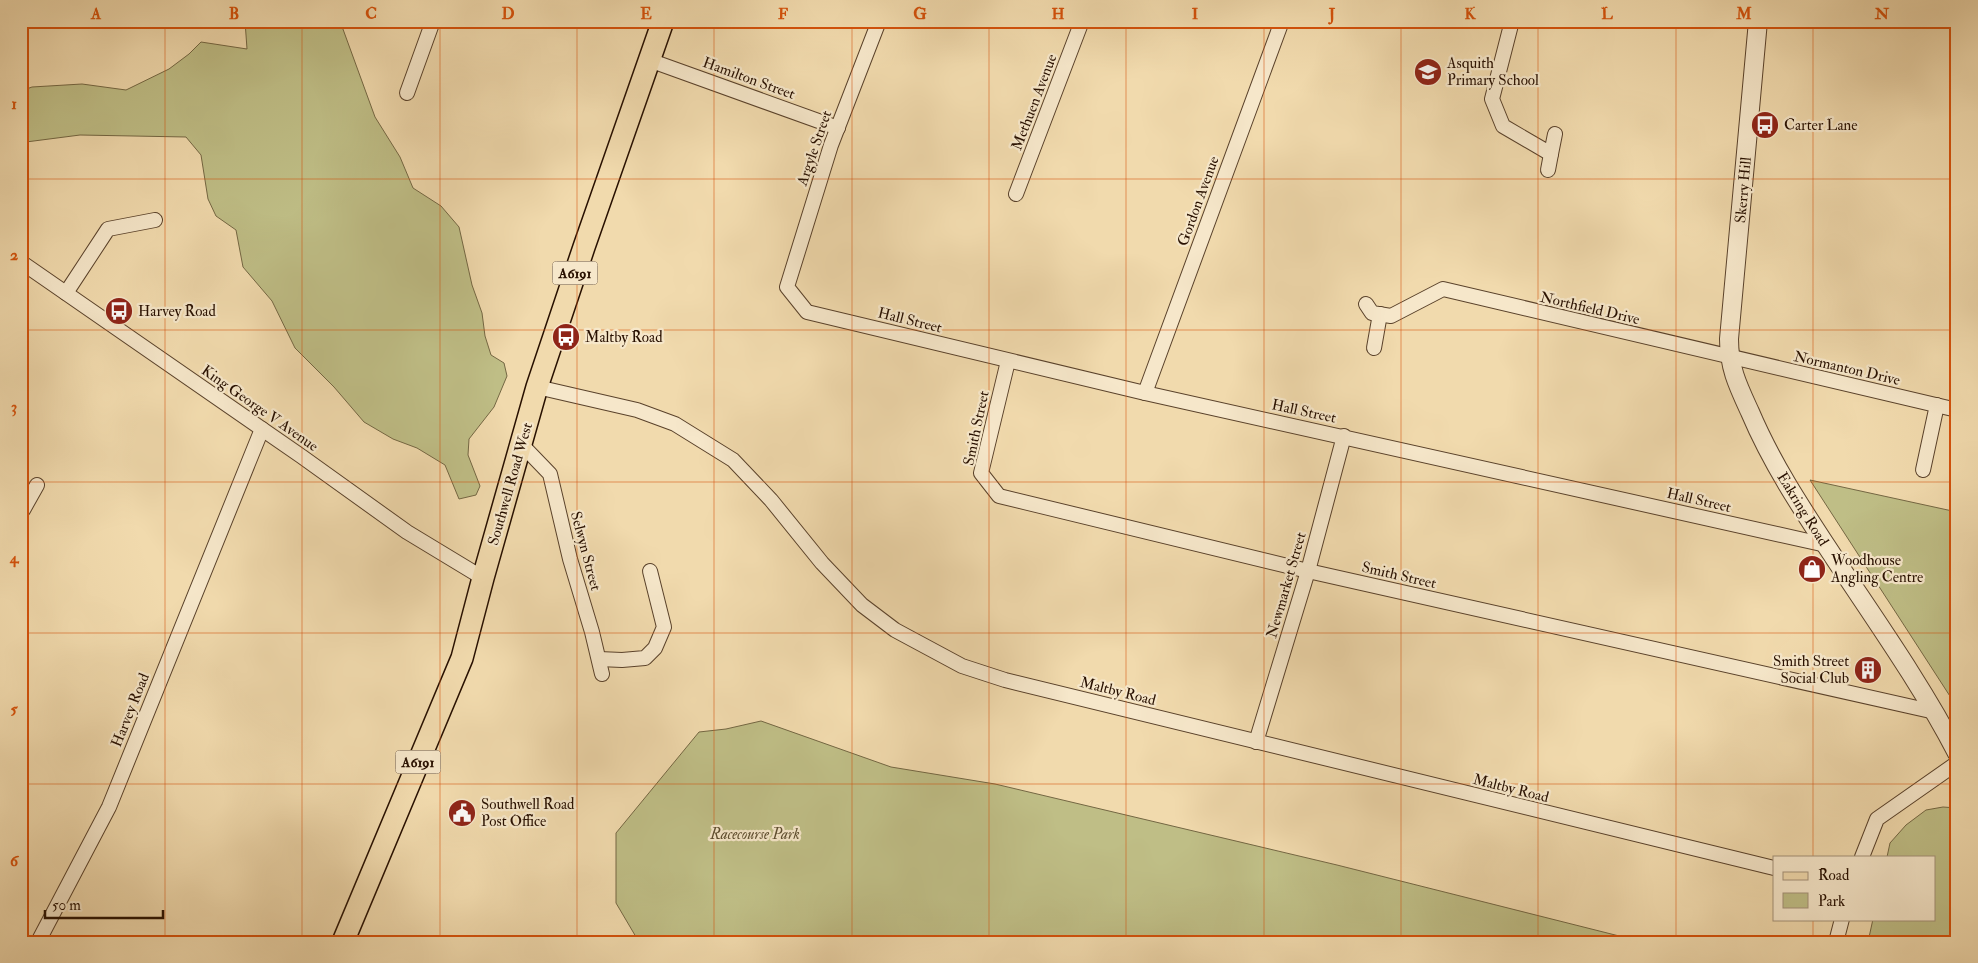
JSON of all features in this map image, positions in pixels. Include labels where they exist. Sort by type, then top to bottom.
[{"type":"main road","name":"Southwell Road West","points":[[343,942],[462,658],[538,387],[584,247],[663,21]]},
{"type":"street","points":[[50,21],[57,21]]},
{"type":"street","points":[[407,93],[433,21]]},
{"type":"street","name":"Argyle Street","points":[[787,287],[830,145],[880,21]]},
{"type":"street","name":"Methuen Avenue","points":[[1016,194],[1082,21]]},
{"type":"street","points":[[1512,21],[1492,99],[1503,126],[1550,154]]},
{"type":"street","name":"Skerry Hill","points":[[1729,358],[1729,340],[1758,21]]},
{"type":"street","name":"Gordon Avenue","points":[[1146,393],[1279,22]]},
{"type":"street","name":"Hamilton Street","points":[[649,60],[838,128]]},
{"type":"street","points":[[1548,170],[1555,134]]},
{"type":"street","points":[[66,293],[108,230],[155,220]]},
{"type":"street","name":"King George V Avenue","points":[[21,262],[407,532],[483,578]]},
{"type":"street","name":"Hall Street","points":[[787,287],[807,312],[1146,393],[1826,545]]},
{"type":"street","name":"Northfield Drive","points":[[1380,314],[1391,316],[1443,289],[1729,358]]},
{"type":"street","points":[[1366,304],[1372,313],[1380,314],[1374,348]]},
{"type":"street","name":"Normanton Drive","points":[[1729,358],[1957,410]]},
{"type":"street","name":"Eakring Road","points":[[1729,358],[1736,379],[1766,448],[1790,491],[1935,712],[1957,753]]},
{"type":"street","name":"Smith Street","points":[[1008,361],[981,473],[999,496],[1308,571],[1935,712]]},
{"type":"street","name":"Maltby Road","points":[[538,387],[637,410],[675,424],[733,460],[772,500],[822,563],[862,605],[895,630],[962,666],[1005,680],[1773,868]]},
{"type":"street","points":[[1923,470],[1937,405]]},
{"type":"street","name":"Harvey Road","points":[[38,942],[109,807],[262,430]]},
{"type":"street","name":"Newmarket Street","points":[[1256,742],[1308,571],[1344,436]]},
{"type":"street","name":"Selwyn Street","points":[[522,445],[550,474],[570,559],[602,674]]},
{"type":"street","points":[[21,509],[23,510],[38,484]]},
{"type":"street","points":[[599,659],[645,658],[654,648],[664,627],[650,571]]},
{"type":"street","points":[[1862,856],[1877,818],[1957,763]]},
{"type":"street","points":[[1836,942],[1842,920]]},
{"type":"green space","points":[[245,21],[340,21],[375,117],[400,157],[413,188],[441,206],[459,227],[491,355],[504,363],[507,376],[494,407],[469,439],[468,455],[480,486],[476,495],[459,499],[445,465],[417,448],[393,439],[364,422],[334,387],[295,348],[272,301],[243,267],[236,230],[216,216],[208,199],[201,155],[186,137],[80,135],[26,142],[21,146],[21,91],[32,87],[82,84],[126,90],[169,69],[201,42],[247,49]]},
{"type":"green space","points":[[1810,480],[1957,512],[1957,707]]},
{"type":"green space","name":"Racecourse Park","points":[[761,721],[891,767],[995,784],[1337,865],[1643,942],[639,942],[616,903],[616,833],[699,732],[726,729]]},
{"type":"green space","points":[[1943,807],[1957,808],[1957,942],[1868,942],[1873,920],[1936,920],[1936,856],[1887,856],[1890,843],[1906,825],[1926,810]]},
{"type":"place","name":"Asquith Primary School","points":[[1428,72]]},
{"type":"place","name":"Carter Lane","points":[[1765,125]]},
{"type":"place","name":"Harvey Road","points":[[119,311]]},
{"type":"place","name":"Maltby Road","points":[[566,337]]},
{"type":"place","name":"Woodhouse Angling Centre","points":[[1812,569]]},
{"type":"place","name":"Smith Street Social Club","points":[[1868,670]]},
{"type":"place","name":"Southwell Road Post Office","points":[[462,813]]}]
